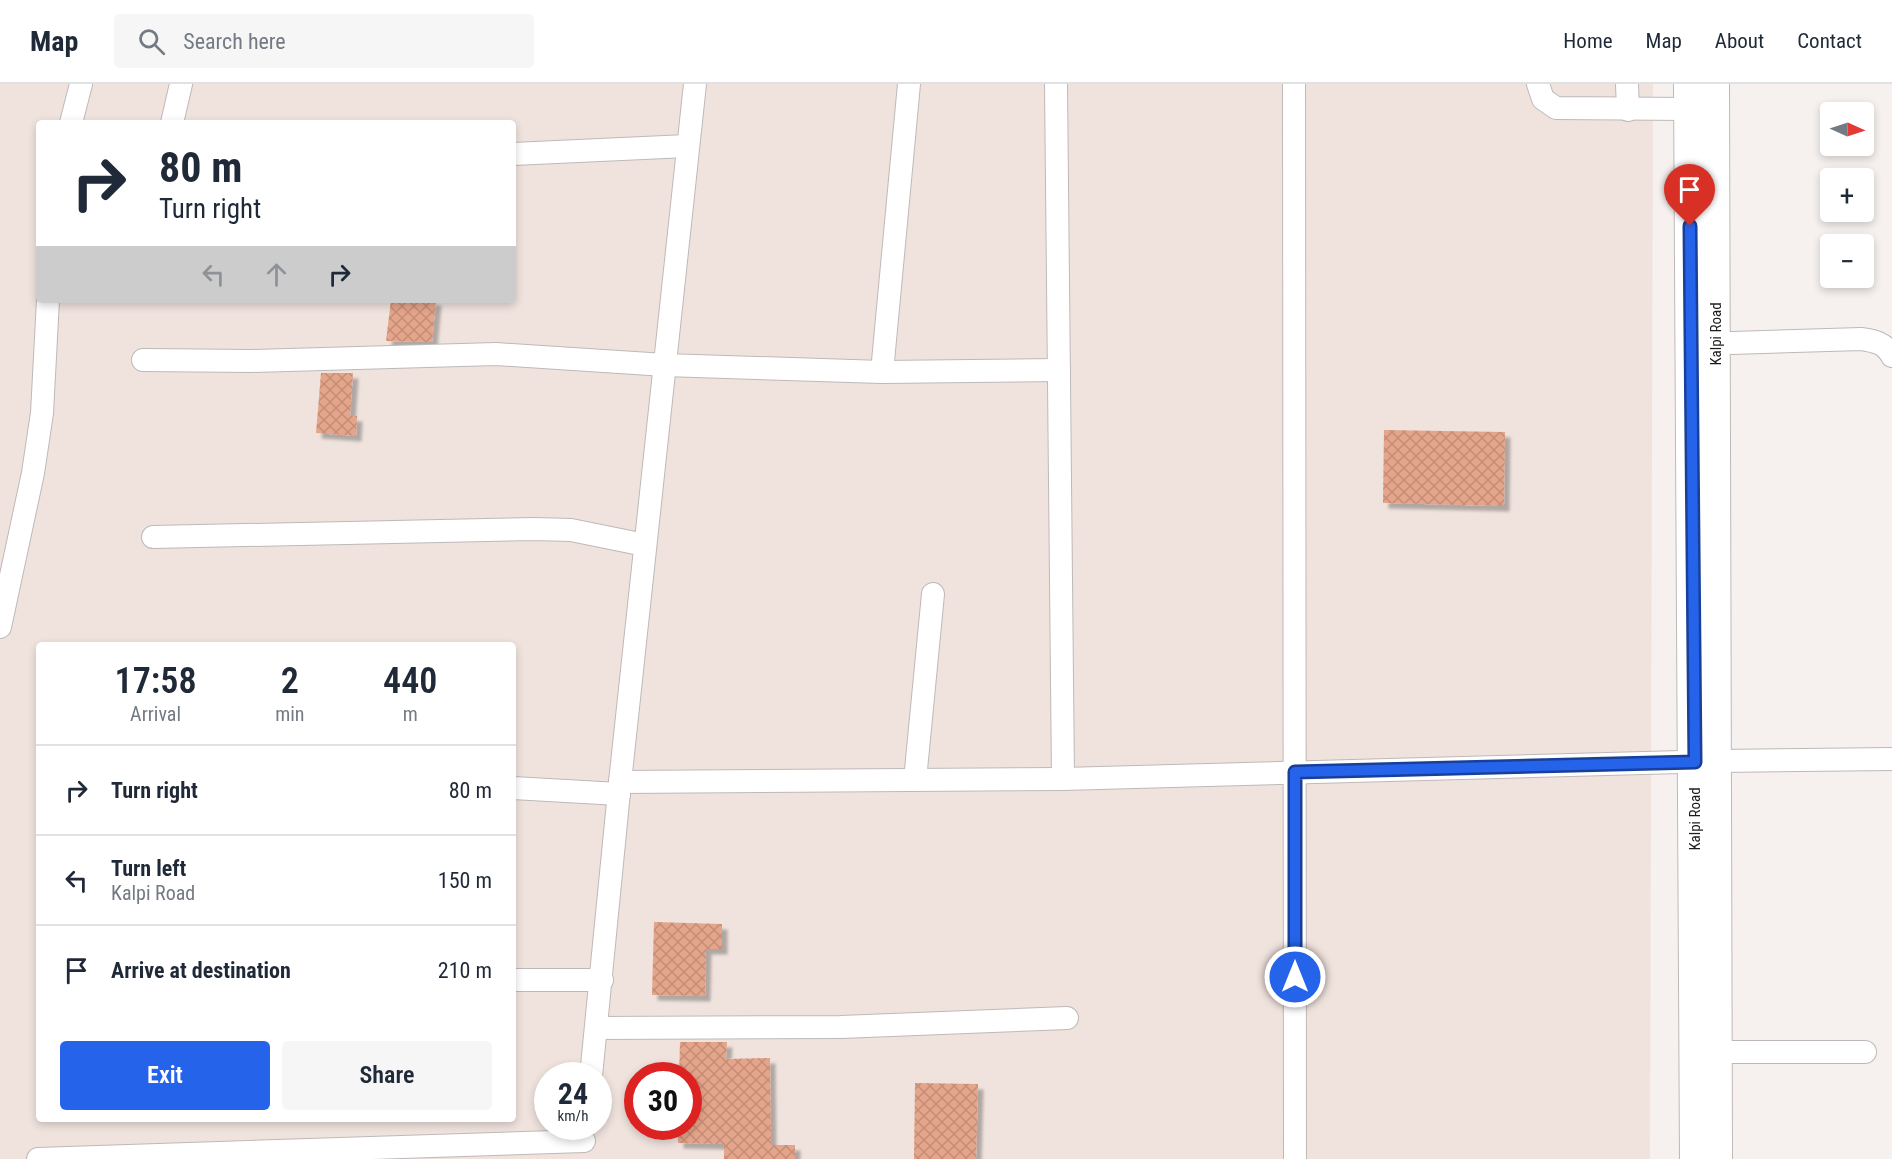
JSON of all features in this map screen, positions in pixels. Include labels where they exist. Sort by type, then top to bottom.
[{"type":"main road","name":"Kalpi Road","points":[[1703,344],[1714,84]]},
{"type":"main road","name":"Kalpi Road","points":[[1689,96],[1703,344],[1706,761],[1717,1052],[1717,1159]]},
{"type":"main road","name":"Kalpi Road","points":[[1695,1159],[1706,761]]},
{"type":"street","points":[[72,120],[81,84]]},
{"type":"street","points":[[173,120],[181,84]]},
{"type":"street","points":[[593,1062],[619,788],[695,84]]},
{"type":"street","points":[[882,372],[909,84]]},
{"type":"street","points":[[1056,84],[1063,779]]},
{"type":"street","points":[[1294,84],[1295,1159]]},
{"type":"street","points":[[1538,84],[1543,99],[1556,108],[1628,110],[1689,96]]},
{"type":"street","points":[[1627,84],[1628,110]]},
{"type":"street","points":[[516,154],[687,146]]},
{"type":"street","points":[[0,627],[33,473],[42,413],[48,303]]},
{"type":"street","points":[[1703,344],[1861,339],[1876,341],[1888,348],[1892,356]]},
{"type":"street","points":[[143,360],[251,361],[496,354],[665,365],[882,372],[1059,370]]},
{"type":"street","points":[[153,537],[534,529],[571,530],[645,545]]},
{"type":"street","points":[[915,780],[933,594]]},
{"type":"street","points":[[516,788],[1063,779],[1706,761],[1892,759]]},
{"type":"street","points":[[516,980],[602,980]]},
{"type":"street","points":[[597,1028],[841,1027],[1066,1018]]},
{"type":"street","points":[[1717,1052],[1865,1052]]},
{"type":"street","points":[[38,1159],[584,1142]]},
{"type":"shaded area","points":[[0,84],[1653,84],[1650,1159],[0,1159]]},
{"type":"building","points":[[391,303],[436,303],[432,342],[386,341]]},
{"type":"building","points":[[321,373],[353,373],[350,416],[357,416],[356,436],[316,433]]},
{"type":"building","points":[[1384,430],[1505,432],[1504,506],[1383,503]]},
{"type":"building","points":[[654,922],[722,924],[722,949],[706,949],[705,996],[652,995]]},
{"type":"building","points":[[680,1042],[727,1042],[726,1059],[770,1058],[771,1145],[795,1145],[795,1159],[724,1159],[724,1144],[678,1143],[678,1140],[702,1140],[702,1062],[679,1062]]},
{"type":"building","points":[[915,1083],[978,1084],[976,1159],[914,1159]]},
{"type":"route","points":[[1295,977],[1295,772],[1695,762],[1690,226]]}]
